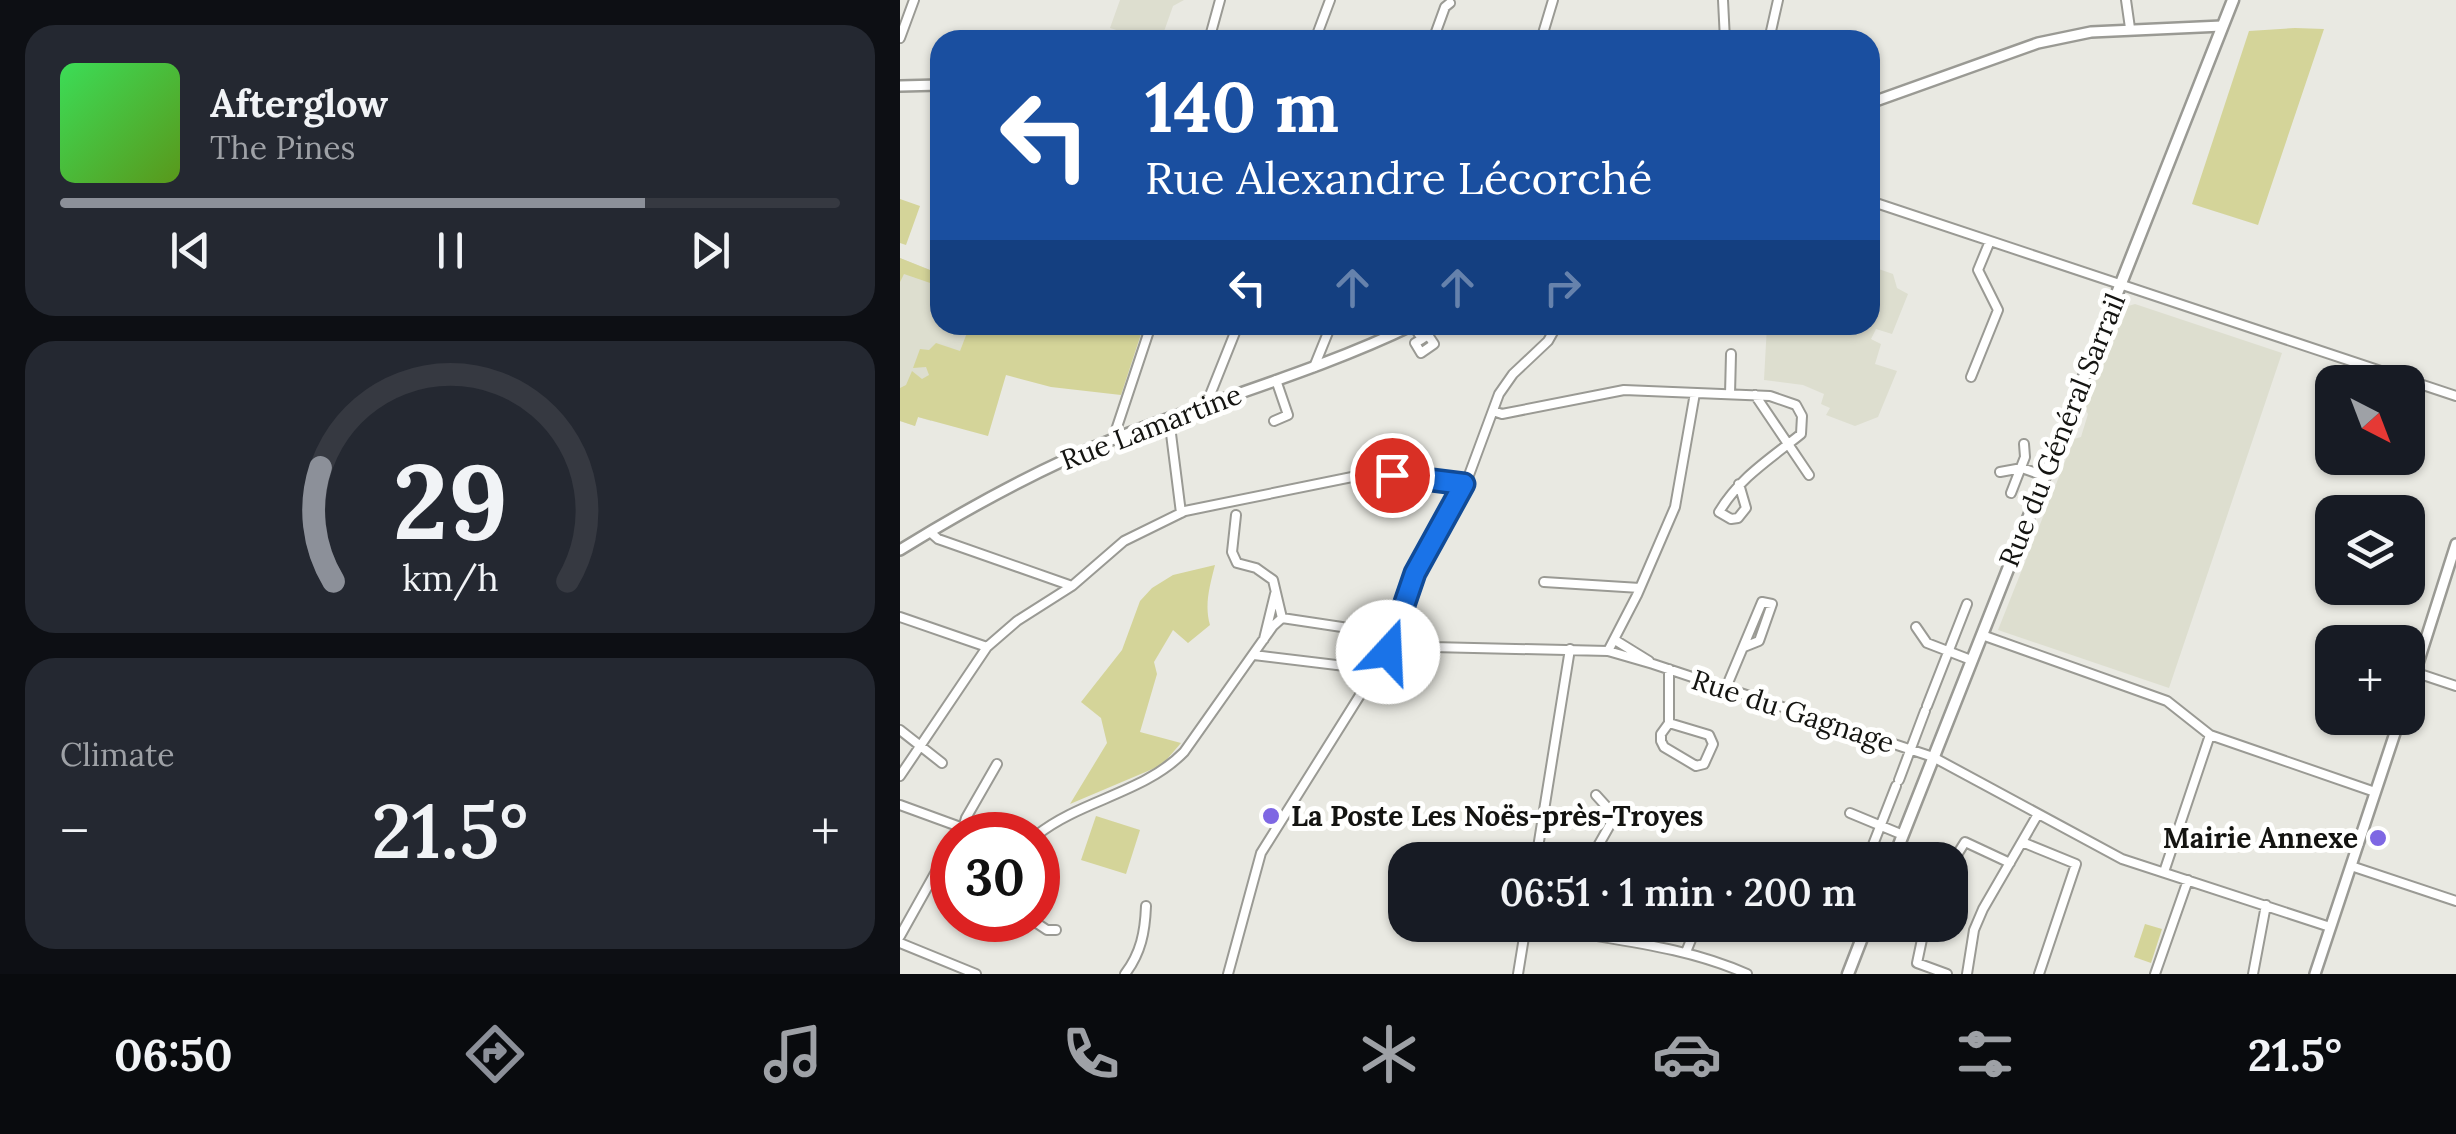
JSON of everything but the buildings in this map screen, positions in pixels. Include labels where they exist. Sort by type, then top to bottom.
[{"type":"main road","name":"Rue du Général Sarrail","points":[[1899,842],[2233,0]]},
{"type":"main road","points":[[1848,974],[1860,942]]},
{"type":"street","points":[[900,38],[914,0]]},
{"type":"street","points":[[1212,30],[1220,0]]},
{"type":"street","points":[[1319,30],[1330,0]]},
{"type":"street","points":[[1544,30],[1552,0]]},
{"type":"street","points":[[1723,0],[1724,30]]},
{"type":"street","points":[[1771,30],[1778,0]]},
{"type":"street","points":[[2126,0],[2130,28]]},
{"type":"street","points":[[1436,30],[1444,7],[1450,3]]},
{"type":"street","points":[[1880,100],[2038,43],[2130,28],[2222,26]]},
{"type":"street","points":[[900,86],[930,85]]},
{"type":"street","points":[[1880,204],[2456,396]]},
{"type":"street","points":[[1971,378],[1998,310],[1978,270],[1990,241]]},
{"type":"street","points":[[1113,439],[1148,335]]},
{"type":"street","points":[[1206,404],[1234,335]]},
{"type":"street","points":[[1314,368],[1327,335]]},
{"type":"street","name":"Rue Lamartine","points":[[900,550],[1018,481],[1113,439],[1314,368],[1390,335]]},
{"type":"street","points":[[1419,335],[1422,339]]},
{"type":"street","points":[[1228,974],[1261,853],[1378,670],[1394,637],[1415,573],[1464,484],[1505,383],[1551,335]]},
{"type":"street","points":[[1730,394],[1731,354]]},
{"type":"street","points":[[1274,420],[1288,415],[1276,380]]},
{"type":"street","points":[[1493,411],[1516,411],[1624,390],[1755,395],[1796,405],[1802,416],[1801,434],[1739,484],[1719,512],[1731,519],[1738,518],[1746,508],[1739,484]]},
{"type":"street","points":[[1608,651],[1640,588],[1678,496],[1695,393]]},
{"type":"street","points":[[1755,395],[1809,475]]},
{"type":"street","points":[[1169,418],[1181,513]]},
{"type":"street","points":[[2011,493],[2022,468],[2024,444]]},
{"type":"street","points":[[2000,472],[2022,468],[2044,476]]},
{"type":"street","points":[[900,776],[987,647],[1017,621],[1072,586],[1124,541],[1181,513],[1376,474],[1464,484]]},
{"type":"street","points":[[1060,819],[1168,770],[1279,620],[1273,580],[1237,563],[1232,552],[1236,514]]},
{"type":"street","points":[[930,532],[938,539],[1072,586]]},
{"type":"street","points":[[2425,638],[2456,544]]},
{"type":"street","points":[[1544,582],[1640,588]]},
{"type":"street","points":[[1264,640],[1276,590]]},
{"type":"street","points":[[1726,688],[1762,602],[1772,604],[1759,641],[1744,647]]},
{"type":"street","points":[[1873,842],[1967,604]]},
{"type":"street","points":[[1268,613],[1279,620]]},
{"type":"street","points":[[900,617],[987,647]]},
{"type":"street","name":"Rue du Gagnage","points":[[1279,620],[1394,637],[1432,647],[1608,651],[1653,664],[1934,757],[2122,859],[2330,927]]},
{"type":"street","points":[[1916,627],[1927,643],[1972,660]]},
{"type":"street","points":[[1982,635],[2166,701],[2210,735],[2375,792]]},
{"type":"street","name":"Rue du Gagnage","points":[[1614,640],[1653,664]]},
{"type":"street","points":[[1539,842],[1570,649]]},
{"type":"street","points":[[1254,655],[1378,670]]},
{"type":"street","points":[[1669,670],[1669,723],[1661,734],[1664,747],[1696,766],[1704,764],[1713,744],[1709,735],[1669,723]]},
{"type":"street","points":[[2425,676],[2456,686]]},
{"type":"street","points":[[900,730],[942,763]]},
{"type":"street","points":[[2164,872],[2210,735]]},
{"type":"street","points":[[2315,974],[2394,735]]},
{"type":"street","points":[[969,812],[997,764]]},
{"type":"street","points":[[1596,795],[1615,816],[1600,842]]},
{"type":"street","points":[[900,805],[930,818]]},
{"type":"street","points":[[1850,814],[1902,835]]},
{"type":"street","points":[[1967,974],[1974,930],[2038,814]]},
{"type":"street","points":[[2022,842],[2076,864],[2039,974]]},
{"type":"street","points":[[1968,843],[2010,862]]},
{"type":"street","points":[[2351,866],[2456,901]]},
{"type":"street","points":[[2155,974],[2188,880]]},
{"type":"street","points":[[930,884],[900,940],[976,974]]},
{"type":"street","points":[[2253,974],[2266,905]]},
{"type":"street","points":[[1125,974],[1137,958],[1146,906]]},
{"type":"street","points":[[1518,974],[1523,942]]},
{"type":"street","points":[[1634,942],[1716,960],[1748,974]]},
{"type":"street","points":[[1686,952],[1690,942]]},
{"type":"street","points":[[1921,942],[1917,963],[1947,974]]},
{"type":"shaded area","points":[[1120,0],[1184,0],[1173,6],[1165,30],[1110,28]]},
{"type":"shaded area","points":[[900,258],[930,270],[930,335],[971,335],[931,421],[918,417],[915,426],[900,421]]},
{"type":"shaded area","points":[[1880,269],[1893,274],[1897,288],[1908,294],[1892,334],[1880,330]]},
{"type":"shaded area","points":[[2135,304],[2282,353],[2169,688],[1998,630],[2074,439],[2081,437],[2088,414],[2085,409],[2125,307]]},
{"type":"shaded area","points":[[1766,335],[1873,335],[1871,339],[1881,344],[1875,364],[1897,371],[1878,417],[1855,426],[1826,415],[1830,408],[1821,404],[1824,394],[1803,385],[1764,380]]},
{"type":"green space","points":[[2324,29],[2258,225],[2192,204],[2249,31]]},
{"type":"green space","points":[[900,199],[920,206],[906,245],[900,243]]},
{"type":"green space","points":[[900,258],[930,270],[930,283],[904,274],[900,282]]},
{"type":"green space","points":[[966,335],[1141,335],[1121,395],[1051,387],[1006,375],[988,436],[918,417],[915,426],[900,421],[900,388],[906,385],[912,371],[922,379],[929,375],[926,367],[913,368],[920,349],[929,350],[936,343],[960,351]]},
{"type":"green space","points":[[1215,565],[1208,602],[1210,625],[1188,643],[1173,630],[1154,662],[1157,674],[1140,732],[1181,743],[1162,765],[1070,804],[1107,743],[1101,718],[1081,702],[1122,650],[1140,601],[1173,575]]},
{"type":"green space","points":[[1096,816],[1140,830],[1126,874],[1081,860]]},
{"type":"green space","points":[[2145,924],[2162,929],[2151,963],[2134,957]]},
{"type":"place","name":"La Poste Les Noës-près-Troyes","points":[[1271,816]]},
{"type":"place","name":"Mairie Annexe","points":[[2378,838]]},
{"type":"route","points":[[1388,652],[1415,573],[1464,484],[1392,475]]}]
